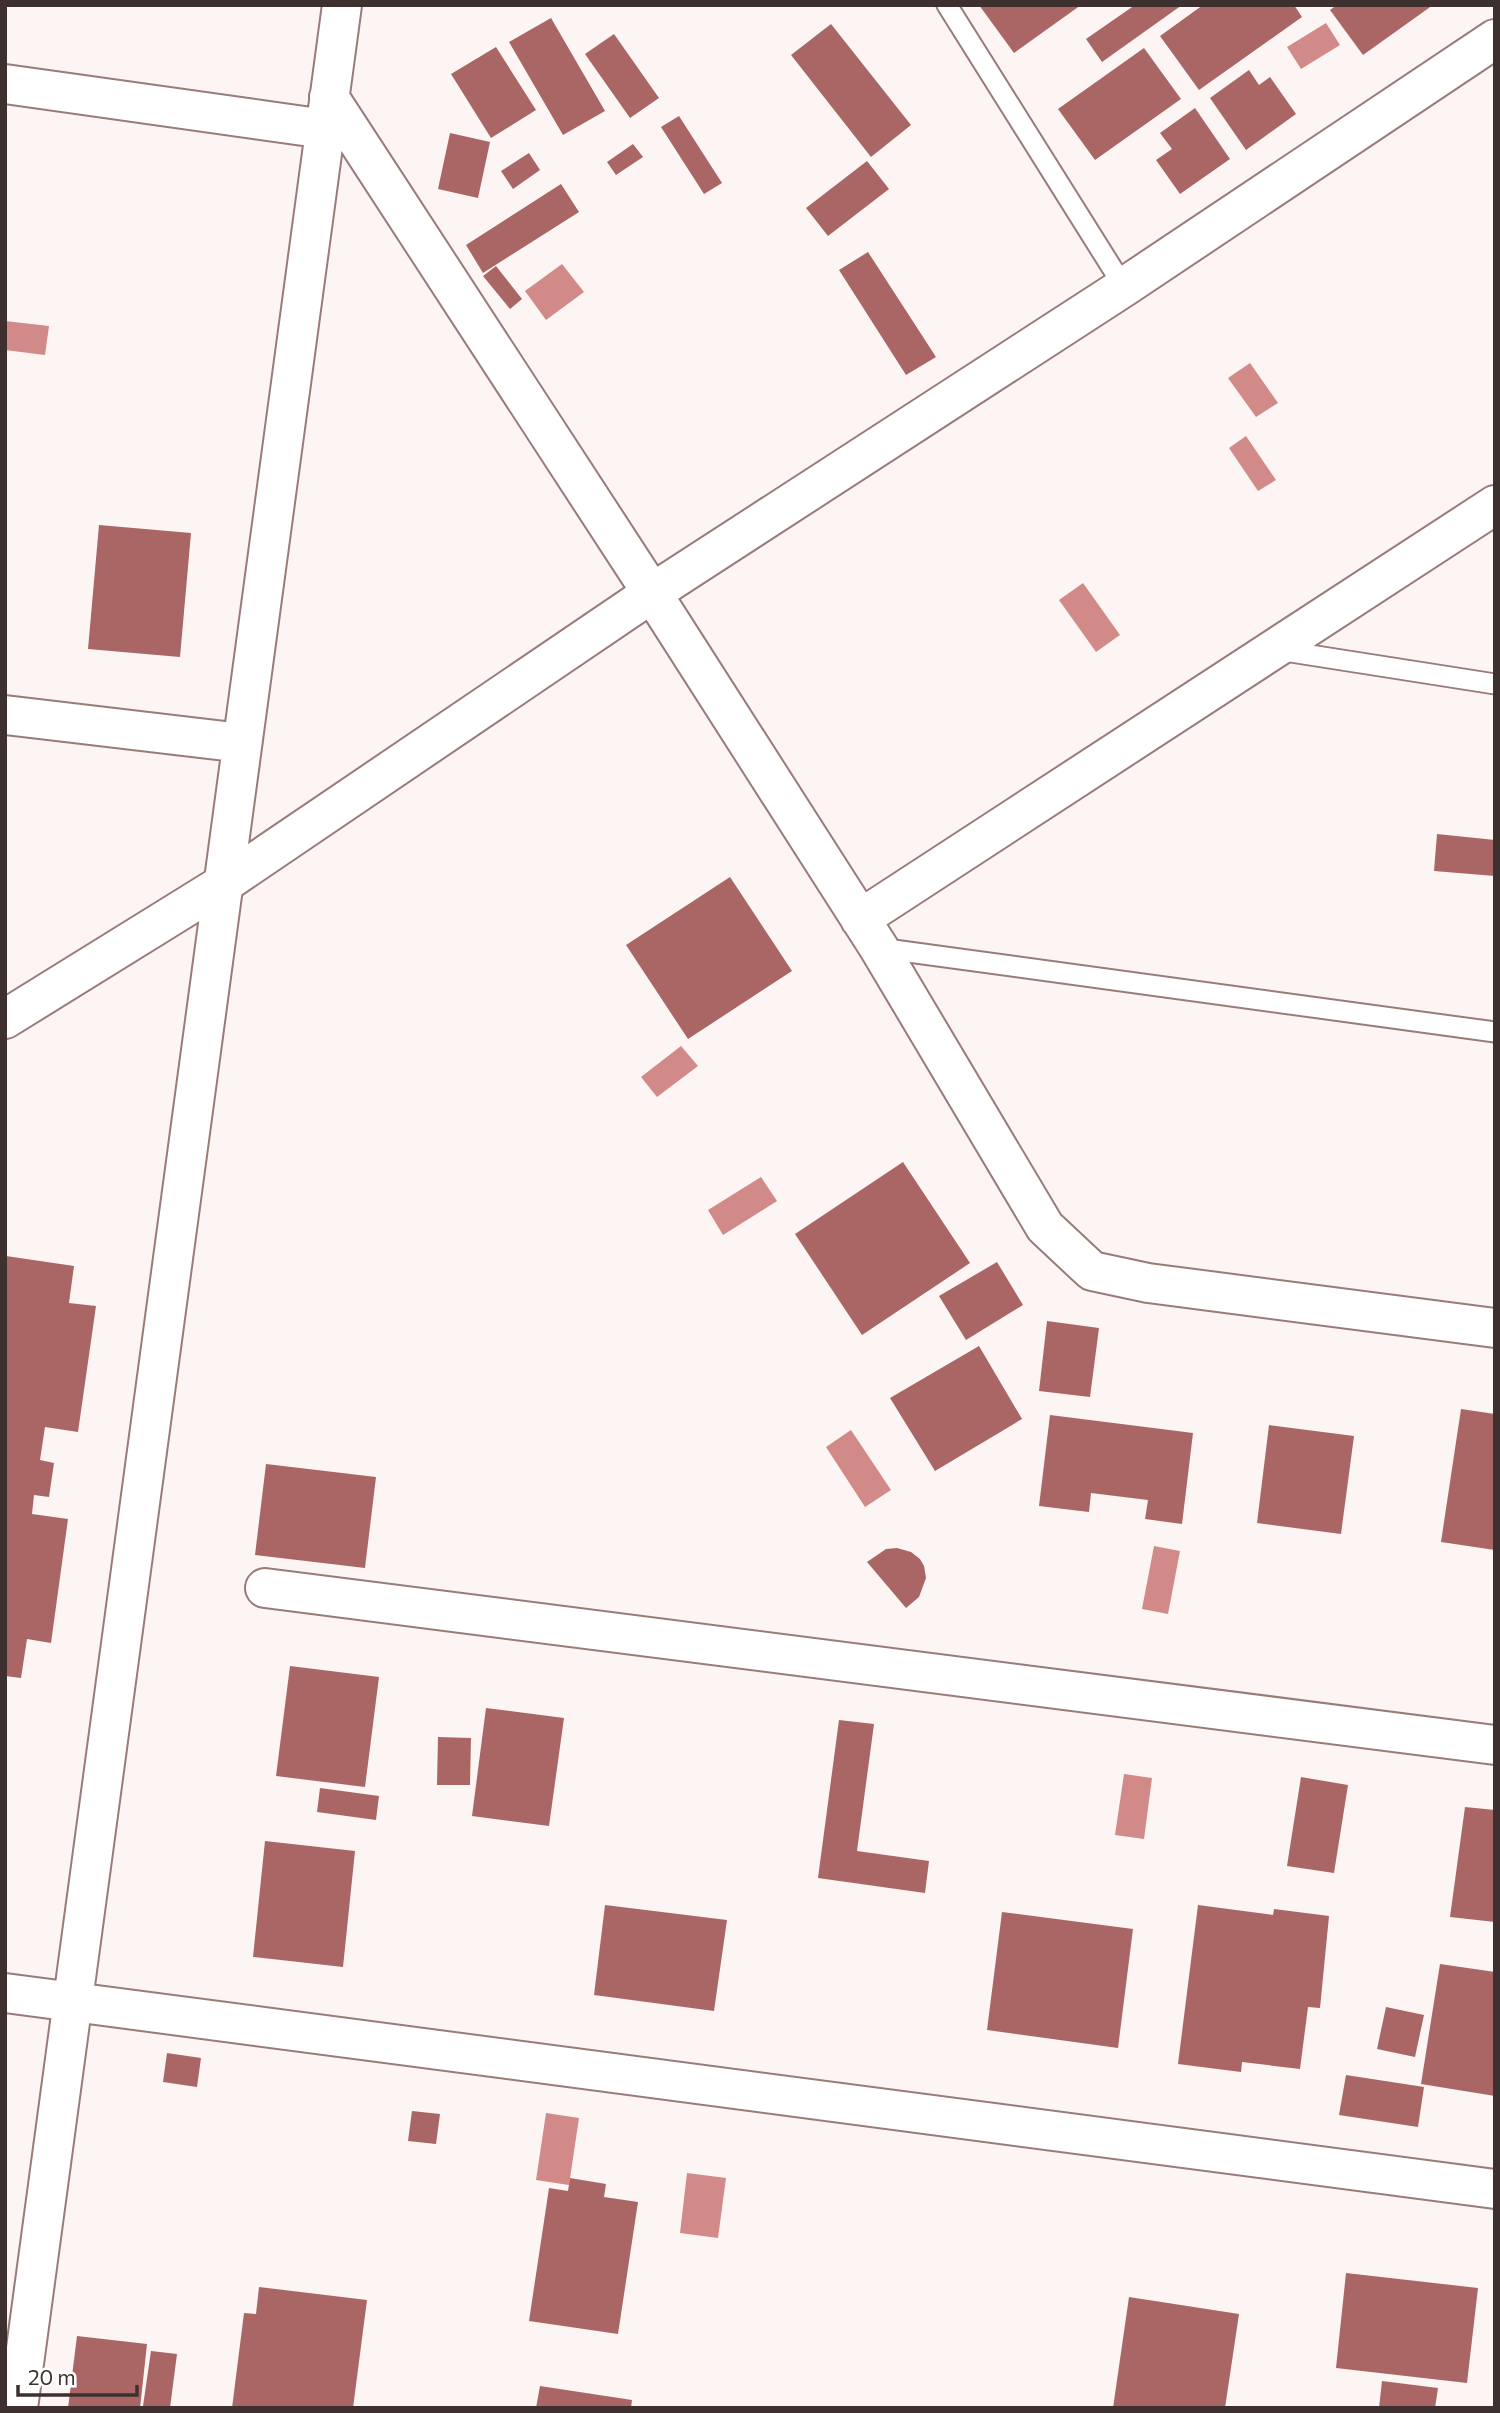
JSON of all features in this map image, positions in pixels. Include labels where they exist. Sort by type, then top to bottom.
[{"type":"street","points":[[18,2408],[342,5]]},
{"type":"street","points":[[13,1008],[223,884],[652,593],[1124,287],[1495,38]]},
{"type":"street","points":[[5,84],[327,113]]},
{"type":"street","points":[[327,113],[652,593],[869,933],[1045,1227],[1092,1271],[1147,1283],[1495,1328]]},
{"type":"street","points":[[869,933],[1275,650],[1495,505]]},
{"type":"street","points":[[5,715],[242,743]]},
{"type":"street","points":[[265,1588],[1495,1745]]},
{"type":"street","points":[[5,1993],[1495,2189]]},
{"type":"lane","points":[[947,5],[1124,287]]},
{"type":"lane","points":[[1275,650],[1495,684]]},
{"type":"lane","points":[[869,933],[1495,1032]]},
{"type":"shaded area","points":[[1326,23],[1340,45],[1301,69],[1287,47]]},
{"type":"shaded area","points":[[562,264],[584,292],[546,320],[525,291]]},
{"type":"shaded area","points":[[5,321],[49,326],[45,355],[5,350]]},
{"type":"shaded area","points":[[1250,363],[1278,403],[1256,417],[1228,378]]},
{"type":"shaded area","points":[[1246,436],[1276,480],[1258,491],[1229,448]]},
{"type":"shaded area","points":[[1083,583],[1120,635],[1096,652],[1059,600]]},
{"type":"shaded area","points":[[681,1046],[698,1066],[657,1097],[641,1077]]},
{"type":"shaded area","points":[[761,1177],[777,1201],[723,1235],[708,1210]]},
{"type":"shaded area","points":[[851,1430],[891,1490],[865,1507],[826,1447]]},
{"type":"shaded area","points":[[1154,1546],[1180,1551],[1168,1614],[1142,1609]]},
{"type":"shaded area","points":[[1124,1774],[1152,1778],[1144,1839],[1115,1835]]},
{"type":"shaded area","points":[[546,2113],[579,2118],[569,2185],[536,2180]]},
{"type":"shaded area","points":[[687,2173],[726,2178],[718,2238],[680,2233]]},
{"type":"building","points":[[979,5],[1081,5],[1014,53]]},
{"type":"building","points":[[1135,5],[1182,5],[1102,62],[1086,39]]},
{"type":"building","points":[[1203,5],[1294,5],[1302,17],[1199,90],[1160,36]]},
{"type":"building","points":[[1337,5],[1433,5],[1363,55],[1330,10]]},
{"type":"building","points":[[551,18],[605,111],[563,135],[509,42]]},
{"type":"building","points":[[831,24],[911,125],[871,157],[791,55]]},
{"type":"building","points":[[614,34],[659,98],[630,118],[585,54]]},
{"type":"building","points":[[496,47],[536,110],[491,138],[451,74]]},
{"type":"building","points":[[1144,48],[1181,99],[1095,160],[1058,109]]},
{"type":"building","points":[[1249,70],[1259,85],[1270,77],[1296,114],[1246,150],[1210,98]]},
{"type":"building","points":[[1195,108],[1230,159],[1180,194],[1156,160],[1172,149],[1160,133]]},
{"type":"building","points":[[679,116],[722,183],[704,194],[661,127]]},
{"type":"building","points":[[450,133],[490,142],[478,198],[438,189]]},
{"type":"building","points":[[633,144],[643,157],[616,175],[607,162]]},
{"type":"building","points":[[529,153],[540,170],[513,189],[501,171]]},
{"type":"building","points":[[867,161],[889,189],[828,236],[806,208]]},
{"type":"building","points":[[561,184],[579,212],[483,273],[466,245]]},
{"type":"building","points":[[868,252],[936,357],[906,375],[839,270]]},
{"type":"building","points":[[496,266],[522,299],[510,309],[483,276]]},
{"type":"building","points":[[99,525],[191,533],[180,657],[88,649]]},
{"type":"building","points":[[1437,834],[1495,840],[1495,876],[1434,871]]},
{"type":"building","points":[[730,877],[792,971],[688,1039],[626,945]]},
{"type":"building","points":[[903,1162],[970,1263],[862,1335],[795,1234]]},
{"type":"building","points":[[6,1256],[74,1266],[69,1303],[96,1306],[78,1432],[45,1427],[40,1460],[54,1463],[49,1497],[34,1495],[32,1514],[68,1519],[51,1643],[27,1639],[21,1678],[5,1676]]},
{"type":"building","points":[[997,1262],[1023,1305],[966,1340],[939,1296]]},
{"type":"building","points":[[1047,1321],[1099,1328],[1090,1397],[1039,1391]]},
{"type":"building","points":[[979,1346],[1022,1419],[935,1471],[890,1398]]},
{"type":"building","points":[[1461,1409],[1495,1414],[1495,1550],[1441,1542]]},
{"type":"building","points":[[1050,1415],[1193,1433],[1182,1524],[1145,1519],[1148,1500],[1091,1493],[1089,1512],[1039,1506]]},
{"type":"building","points":[[1269,1425],[1354,1436],[1341,1534],[1257,1523]]},
{"type":"building","points":[[266,1464],[376,1477],[365,1568],[255,1555]]},
{"type":"building","points":[[897,1548],[911,1552],[920,1559],[926,1578],[919,1597],[906,1608],[867,1562],[886,1549]]},
{"type":"building","points":[[290,1666],[379,1677],[365,1787],[276,1776]]},
{"type":"building","points":[[486,1708],[564,1718],[549,1826],[472,1816]]},
{"type":"building","points":[[839,1720],[874,1724],[857,1851],[929,1861],[925,1893],[818,1878]]},
{"type":"building","points":[[438,1737],[471,1738],[470,1785],[437,1785]]},
{"type":"building","points":[[1301,1777],[1348,1785],[1334,1873],[1287,1866]]},
{"type":"building","points":[[320,1788],[379,1796],[376,1820],[317,1812]]},
{"type":"building","points":[[1465,1807],[1495,1810],[1495,1922],[1450,1917]]},
{"type":"building","points":[[265,1841],[355,1851],[343,1967],[253,1957]]},
{"type":"building","points":[[605,1905],[727,1920],[714,2011],[594,1995]]},
{"type":"building","points":[[1198,1905],[1273,1915],[1274,1909],[1329,1916],[1320,2008],[1308,2007],[1300,2069],[1242,2062],[1241,2072],[1178,2064]]},
{"type":"building","points":[[1002,1912],[1133,1929],[1118,2048],[987,2030]]},
{"type":"building","points":[[1440,1964],[1495,1972],[1495,2096],[1421,2084]]},
{"type":"building","points":[[1386,2007],[1424,2015],[1415,2057],[1377,2049]]},
{"type":"building","points":[[167,2053],[201,2058],[197,2087],[163,2082]]},
{"type":"building","points":[[1346,2075],[1424,2087],[1418,2127],[1339,2115]]},
{"type":"building","points":[[412,2111],[440,2114],[436,2144],[408,2141]]},
{"type":"building","points":[[570,2178],[606,2184],[604,2197],[638,2202],[618,2334],[529,2321],[549,2188],[568,2191]]},
{"type":"building","points":[[1346,2273],[1478,2288],[1467,2383],[1336,2368]]},
{"type":"building","points":[[259,2287],[367,2300],[353,2408],[232,2408],[244,2313],[256,2314]]},
{"type":"building","points":[[1129,2297],[1239,2314],[1225,2408],[1113,2408]]},
{"type":"building","points":[[77,2336],[147,2344],[140,2408],[68,2408]]},
{"type":"building","points":[[151,2351],[177,2354],[170,2408],[143,2406]]},
{"type":"building","points":[[1382,2381],[1438,2388],[1435,2408],[1379,2408]]},
{"type":"building","points":[[540,2386],[632,2400],[631,2408],[536,2408]]}]
